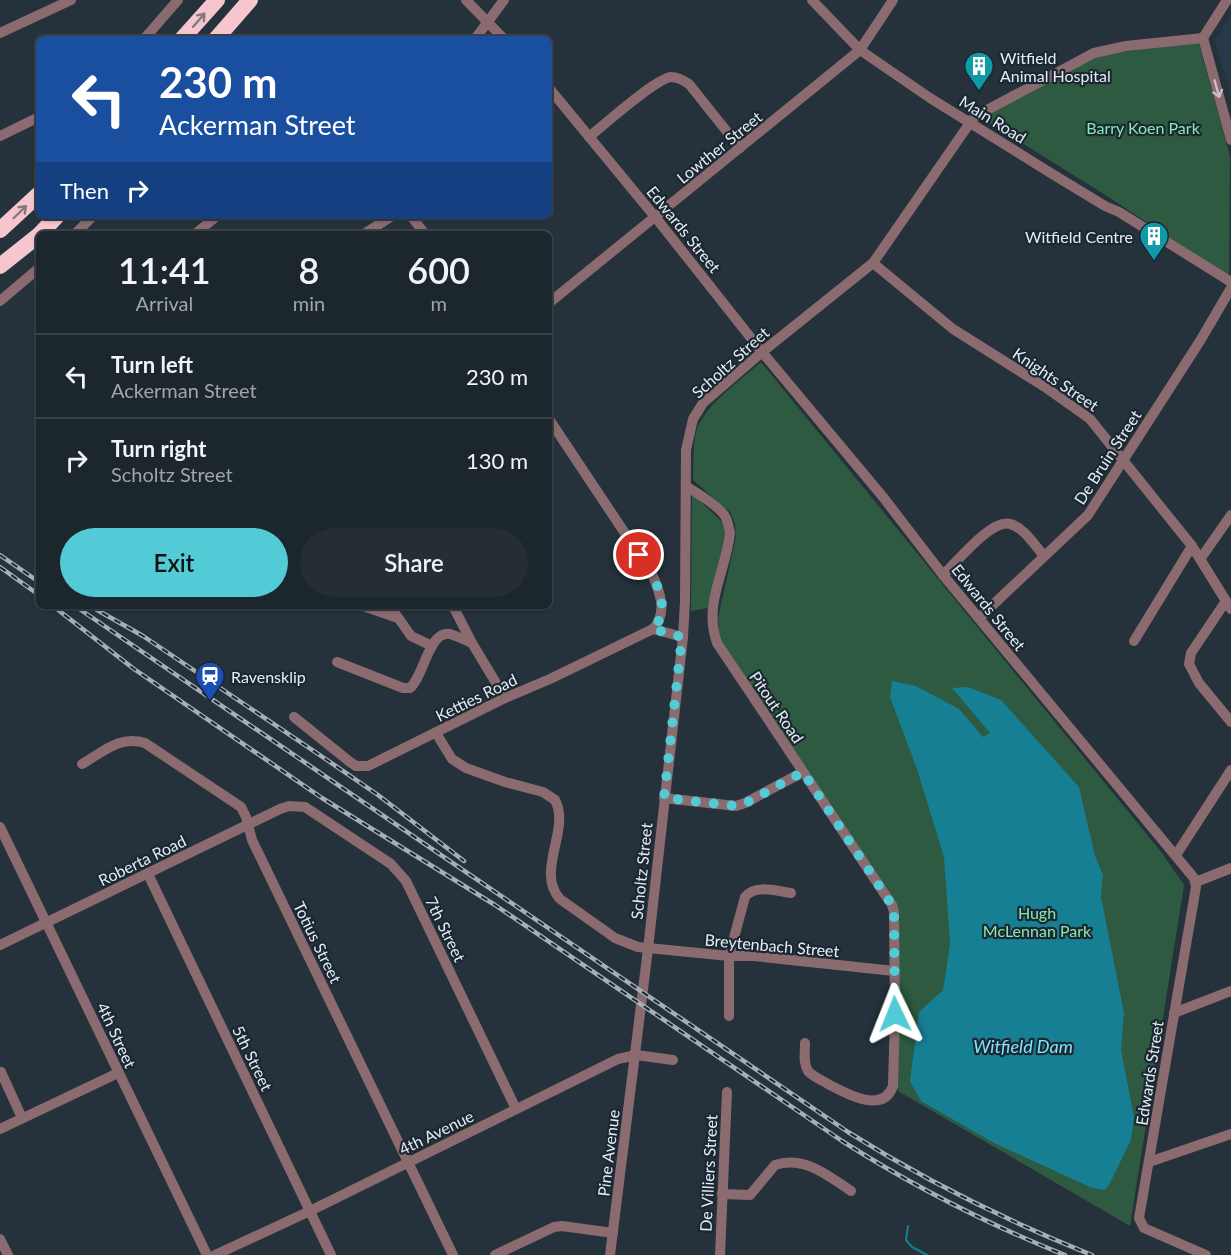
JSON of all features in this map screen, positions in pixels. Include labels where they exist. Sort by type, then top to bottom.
[{"type":"highway","points":[[185,36],[217,0]]},
{"type":"highway","points":[[219,36],[250,0]]},
{"type":"highway","points":[[0,231],[36,197]]},
{"type":"highway","points":[[43,231],[54,219]]},
{"type":"highway","points":[[0,266],[36,237]]},
{"type":"street","points":[[0,33],[71,0]]},
{"type":"street","points":[[147,36],[178,0]]},
{"type":"street","points":[[466,0],[501,36]]},
{"type":"street","points":[[477,36],[504,0]]},
{"type":"street","name":"Main Road","points":[[812,0],[860,47],[972,119],[1107,201],[1119,212],[1231,282]]},
{"type":"street","name":"Lowther Street","points":[[552,301],[656,218],[860,47],[893,0]]},
{"type":"street","points":[[1227,0],[1203,39],[1231,140]]},
{"type":"street","name":"Scholtz Street","points":[[636,1055],[682,637],[685,601],[687,442],[695,415],[709,398],[762,352],[873,263],[972,119],[1094,53],[1137,45],[1203,39]]},
{"type":"street","points":[[590,137],[657,83],[673,77],[689,84],[740,148]]},
{"type":"street","name":"Edwards Street","points":[[552,92],[762,352],[883,497],[943,575],[1196,882],[1139,1213],[1140,1222],[1144,1228],[1206,1255]]},
{"type":"street","points":[[0,136],[36,118]]},
{"type":"street","points":[[78,231],[90,219]]},
{"type":"street","points":[[199,231],[213,219]]},
{"type":"street","points":[[368,231],[387,219]]},
{"type":"street","name":"Knights Street","points":[[873,263],[953,329],[1087,416],[1192,546],[1229,605]]},
{"type":"street","points":[[0,301],[36,271]]},
{"type":"street","name":"De Bruin Street","points":[[979,618],[1085,518],[1200,341],[1231,288]]},
{"type":"street","points":[[552,424],[652,574],[658,588],[661,607],[659,621],[653,629],[682,637]]},
{"type":"street","name":"Pitout Road","points":[[687,487],[722,513],[730,533],[711,608],[712,628],[717,643],[892,905],[894,912],[893,1086],[891,1093],[880,1100],[860,1099],[812,1075],[805,1062],[805,1043]]},
{"type":"street","points":[[1201,558],[1231,516]]},
{"type":"street","points":[[943,575],[989,530],[999,525],[1010,524],[1019,528],[1044,556]]},
{"type":"street","points":[[1134,641],[1192,546]]},
{"type":"street","points":[[1229,605],[1191,653],[1189,664],[1199,683],[1231,722]]},
{"type":"street","points":[[372,609],[398,618]]},
{"type":"street","points":[[392,609],[414,639],[432,646]]},
{"type":"street","points":[[455,609],[505,698]]},
{"type":"street","name":"Ketties Road","points":[[294,717],[350,762],[360,766],[373,765],[505,698],[653,629]]},
{"type":"street","points":[[337,662],[404,688],[410,688],[419,677],[438,637],[447,634],[472,643]]},
{"type":"street","name":"Breytenbach Street","points":[[436,733],[452,759],[466,768],[543,792],[555,800],[560,812],[551,877],[554,891],[560,899],[615,938],[629,945],[648,949],[754,956],[894,971]]},
{"type":"street","name":"Totius Street","points":[[82,764],[121,742],[129,740],[145,743],[241,807],[252,840],[453,1255]]},
{"type":"street","points":[[1176,855],[1231,770]]},
{"type":"street","points":[[664,798],[736,806],[746,803],[803,772]]},
{"type":"street","name":"Roberta Road","points":[[0,945],[247,824],[280,809],[298,805]]},
{"type":"street","name":"7th Street","points":[[298,805],[313,811],[400,872],[516,1109]]},
{"type":"street","name":"4th Street","points":[[1,832],[207,1255]]},
{"type":"street","points":[[1196,882],[1231,868]]},
{"type":"street","name":"5th Street","points":[[148,874],[331,1255]]},
{"type":"street","points":[[729,1016],[729,956],[741,907],[749,892],[758,889],[791,893]]},
{"type":"street","points":[[1174,1013],[1231,991]]},
{"type":"street","name":"4th Avenue","points":[[215,1255],[310,1211],[618,1059],[636,1055],[673,1060]]},
{"type":"street","name":"Pine Avenue","points":[[610,1255],[636,1055]]},
{"type":"street","points":[[2,1072],[22,1118]]},
{"type":"street","points":[[0,1129],[118,1073]]},
{"type":"street","name":"De Villiers Street","points":[[720,1255],[727,1092]]},
{"type":"street","points":[[1149,1162],[1231,1134]]},
{"type":"street","points":[[722,1194],[750,1195],[775,1165],[781,1163],[813,1166],[851,1191]]},
{"type":"street","points":[[495,1255],[554,1227],[562,1226],[613,1233]]},
{"type":"street","points":[[1,1241],[8,1255]]},
{"type":"shaded area","points":[[1231,14],[1231,96],[1215,40]]},
{"type":"green space","name":"Barry Koen Park","points":[[1198,41],[1230,156],[1229,277],[1107,196],[979,116],[1102,55]]},
{"type":"green space","name":"Hugh McLennan Park","points":[[761,362],[1162,853],[1184,885],[1130,1226],[898,1091],[896,906],[720,646],[718,618],[736,537],[735,524],[731,513],[693,480],[694,441],[697,429],[708,411]]},
{"type":"green space","points":[[692,493],[723,523],[726,536],[708,608],[691,611]]},
{"type":"water","name":"Witfield Dam","points":[[892,681],[916,686],[959,709],[983,737],[990,733],[952,688],[968,687],[1001,700],[1079,787],[1095,856],[1103,875],[1101,897],[1124,1013],[1121,1050],[1134,1117],[1131,1140],[1109,1185],[1104,1190],[1092,1188],[994,1143],[921,1101],[910,1081],[919,1012],[943,990],[950,944],[944,857],[917,769],[890,697]]},
{"type":"waterway","points":[[908,1226],[906,1240],[912,1247],[927,1255]]},
{"type":"railway","points":[[0,555],[36,580]]},
{"type":"railway","points":[[0,567],[36,593]]},
{"type":"railway","points":[[57,609],[134,669],[322,798],[495,905],[842,1141],[951,1203],[1065,1255]]},
{"type":"railway","points":[[79,609],[848,1132],[967,1199],[1092,1255]]},
{"type":"railway","points":[[95,609],[143,636],[327,760],[378,795],[464,861]]},
{"type":"place","name":"Witfield Animal Hospital","points":[[979,92]]},
{"type":"place","name":"Witfield Centre","points":[[1154,262]]},
{"type":"place","name":"Ravensklip","points":[[210,702]]},
{"type":"route","points":[[639,555],[652,574],[661,597],[660,616],[653,629],[682,637],[664,798],[736,806],[746,803],[803,772],[892,905],[894,912],[895,1014]]}]
